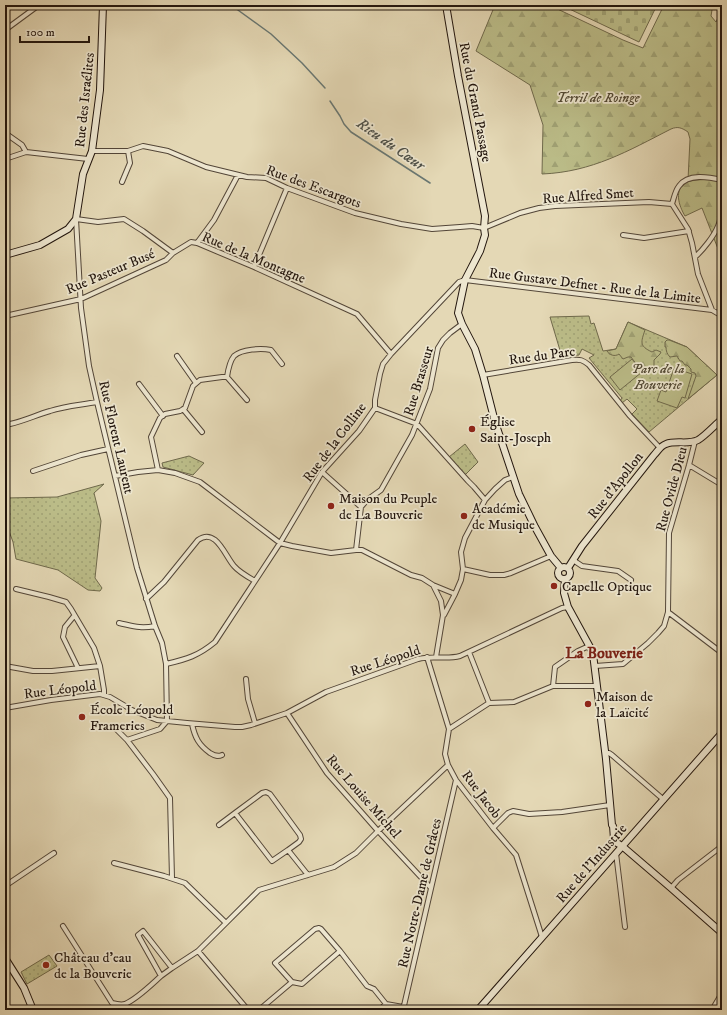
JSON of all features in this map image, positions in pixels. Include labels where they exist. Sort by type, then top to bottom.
[{"type":"street","points":[[5,30],[39,5]]},
{"type":"street","name":"Rue des Israélites","points":[[76,219],[83,174],[92,151],[100,90],[103,5]]},
{"type":"street","name":"Rue du Grand Passage","points":[[446,5],[485,216],[484,228]]},
{"type":"street","points":[[5,133],[22,145],[26,152]]},
{"type":"street","name":"Rue des Escargots","points":[[92,151],[128,151],[143,146],[168,151],[206,167],[247,177],[266,178],[286,188],[355,213],[401,224],[432,229],[472,226],[484,228]]},
{"type":"street","points":[[122,182],[130,163],[128,151]]},
{"type":"street","points":[[5,159],[26,152],[88,159]]},
{"type":"street","points":[[197,243],[214,220],[238,175]]},
{"type":"street","points":[[712,310],[698,274],[689,230],[672,204],[679,185],[687,179],[699,177],[722,180]]},
{"type":"street","points":[[254,267],[286,188]]},
{"type":"street","name":"Rue Alfred Smet","points":[[484,228],[520,213],[539,208],[649,202],[672,204]]},
{"type":"street","points":[[695,257],[703,250],[718,226],[722,207]]},
{"type":"street","points":[[5,255],[40,245],[68,228],[76,219],[98,222],[124,219],[143,230],[173,253]]},
{"type":"street","name":"Rue Florent Laurent","points":[[76,219],[81,308],[89,366],[108,449],[146,599],[162,643],[166,664],[167,721]]},
{"type":"street","points":[[484,228],[485,235],[480,251],[464,280],[458,313],[475,349],[493,416],[513,477],[526,510],[551,556],[560,568]]},
{"type":"street","points":[[623,235],[644,238],[689,230]]},
{"type":"street","name":"Rue de la Montagne","points":[[173,253],[192,242],[197,243],[357,314],[390,354]]},
{"type":"street","name":"Rue Pasteur Busé","points":[[5,316],[81,299],[166,260],[173,253]]},
{"type":"street","name":"Rue Gustave Defnet - Rue de la Limite","points":[[464,280],[712,310],[722,316]]},
{"type":"street","name":"Rue de la Colline","points":[[166,664],[197,655],[206,650],[215,642],[280,543],[322,472],[359,431],[374,408],[383,364],[390,354],[459,282],[464,280]]},
{"type":"street","name":"Rue Brasseur","points":[[361,507],[367,500],[381,490],[412,435],[430,389],[438,348],[447,336],[462,324]]},
{"type":"street","points":[[227,377],[235,355],[245,351],[263,349],[271,350],[282,364]]},
{"type":"street","points":[[177,356],[196,383]]},
{"type":"street","name":"Rue du Parc","points":[[483,375],[579,359],[583,360],[589,365],[622,406],[660,448]]},
{"type":"street","points":[[158,470],[151,437],[160,418],[165,414],[180,411],[185,408],[193,386],[200,380],[227,377]]},
{"type":"street","points":[[227,377],[247,400]]},
{"type":"street","points":[[139,384],[163,416]]},
{"type":"street","points":[[10,424],[24,421],[61,407],[97,402]]},
{"type":"street","points":[[374,408],[417,424],[484,500]]},
{"type":"street","points":[[183,409],[202,432]]},
{"type":"street","points":[[695,441],[721,422]]},
{"type":"street","name":"Rue d'Apollon","points":[[568,568],[574,557],[660,448],[670,443],[695,441]]},
{"type":"street","name":"Rue Ovide Dieu","points":[[595,666],[623,664],[648,643],[664,626],[668,612],[669,533],[695,441]]},
{"type":"street","points":[[33,471],[81,455],[108,449]]},
{"type":"street","points":[[689,465],[722,485]]},
{"type":"street","points":[[115,476],[158,470],[175,473],[200,482],[280,543],[331,553],[362,550],[422,578],[433,585],[455,594]]},
{"type":"street","points":[[322,472],[361,507],[356,550]]},
{"type":"street","points":[[443,616],[461,580],[463,569],[461,552],[465,538],[484,500],[505,480],[513,477]]},
{"type":"street","points":[[146,599],[164,582],[198,540],[207,536],[217,542],[224,550],[234,567],[254,582]]},
{"type":"street","points":[[463,569],[490,575],[504,576],[551,556]]},
{"type":"street","points":[[573,560],[582,566],[618,570],[631,580]]},
{"type":"street","points":[[560,568],[564,566],[570,571],[570,574],[565,579],[564,593],[568,607],[593,653],[606,753],[614,839],[617,844],[622,846],[722,933]]},
{"type":"street","points":[[560,568],[558,574],[561,578],[565,579]]},
{"type":"street","points":[[433,585],[441,601],[443,616],[436,657]]},
{"type":"street","points":[[16,589],[66,602],[94,648],[100,666],[104,695]]},
{"type":"street","name":"Rue Léopold","points":[[5,708],[97,694],[111,697],[130,709],[157,720],[236,727],[245,726],[287,713],[331,690],[418,659],[426,657],[453,658],[460,656],[562,608],[568,607]]},
{"type":"street","points":[[668,612],[722,653]]},
{"type":"street","points":[[74,616],[65,627],[63,637],[78,668]]},
{"type":"street","points":[[119,623],[140,628],[155,626]]},
{"type":"street","points":[[553,686],[555,667],[578,651],[589,646]]},
{"type":"street","points":[[469,652],[489,703]]},
{"type":"street","name":"Rue Jacob","points":[[426,657],[449,730],[445,754],[448,766],[456,780],[516,855],[542,937]]},
{"type":"street","points":[[5,666],[33,671],[100,666]]},
{"type":"street","points":[[246,679],[248,699],[255,723]]},
{"type":"street","points":[[449,730],[489,703],[514,702],[553,686],[597,686]]},
{"type":"street","name":"Rue Louise Michel","points":[[287,713],[327,773],[431,888]]},
{"type":"street","points":[[128,740],[160,729],[167,721]]},
{"type":"street","points":[[192,724],[196,738],[203,748],[214,756],[222,755]]},
{"type":"street","points":[[115,728],[128,740],[170,798],[172,878]]},
{"type":"street","name":"Rue de l'Industrie","points":[[478,1010],[722,733]]},
{"type":"street","points":[[606,753],[612,755],[664,800]]},
{"type":"street","points":[[63,926],[112,1002],[124,1004],[142,993],[161,976],[198,951],[259,890],[334,867],[356,853],[448,766]]},
{"type":"street","name":"Rue Notre-Dame de Grâces","points":[[403,1009],[456,780]]},
{"type":"street","points":[[219,825],[235,813],[262,793],[266,792],[270,794],[300,835],[301,839],[272,861],[235,813]]},
{"type":"street","points":[[493,828],[508,813],[513,811],[529,814],[562,812],[610,805]]},
{"type":"street","points":[[671,888],[678,880],[722,846]]},
{"type":"street","points":[[288,850],[308,875]]},
{"type":"street","points":[[5,886],[54,853]]},
{"type":"street","points":[[616,853],[625,927]]},
{"type":"street","points":[[114,863],[172,878],[188,885],[226,924]]},
{"type":"street","points":[[340,951],[302,984],[292,982],[275,963],[315,929],[319,928],[340,951],[367,986],[374,989],[386,1004],[403,1009]]},
{"type":"street","points":[[161,976],[138,935],[143,931],[172,968]]},
{"type":"street","points":[[198,951],[248,1010]]},
{"type":"street","points":[[5,958],[24,988],[32,1008],[26,1010]]},
{"type":"street","points":[[259,1010],[292,982]]},
{"type":"street","points":[[712,1010],[722,993]]},
{"type":"street","points":[[379,1010],[386,1004]]},
{"type":"green space","name":"Terril de Roinge","points":[[495,5],[549,5],[643,48],[664,5],[699,5],[712,10],[711,16],[716,22],[722,9],[722,207],[720,221],[722,221],[722,259],[702,208],[685,216],[679,203],[678,198],[680,189],[687,182],[715,179],[711,177],[688,180],[690,139],[688,132],[684,129],[673,128],[609,159],[593,165],[542,174],[543,125],[530,85],[476,51]]},
{"type":"green space","points":[[561,5],[657,5],[639,42]]},
{"type":"green space","name":"Parc de la Bouverie","points":[[589,316],[591,324],[594,323],[603,351],[616,349],[628,322],[687,347],[717,375],[649,432],[632,414],[637,409],[627,399],[622,403],[620,401],[622,398],[589,358],[594,355],[582,349],[579,355],[562,357],[550,317]]},
{"type":"green space","points":[[628,322],[645,330],[642,343],[645,348],[652,352],[656,350],[661,352],[654,360],[654,366],[650,370],[640,369],[631,357],[623,359],[619,354],[612,355],[607,351],[616,349]]},
{"type":"green space","points":[[667,340],[687,347],[717,375],[688,399],[696,376],[695,373],[691,372],[691,369],[680,361],[677,356],[669,356],[665,347],[665,342]]},
{"type":"green space","points":[[632,359],[642,372],[620,390],[610,377]]},
{"type":"green space","points":[[674,368],[692,374],[685,398],[682,397],[677,408],[657,401],[661,390],[666,392]]},
{"type":"green space","points":[[465,444],[478,462],[465,475],[449,457]]},
{"type":"green space","points":[[189,456],[204,463],[193,475],[163,467],[162,463]]},
{"type":"green space","points":[[104,484],[94,493],[101,521],[95,578],[102,588],[100,591],[88,590],[58,570],[16,559],[13,542],[5,520],[5,498],[57,497]]},
{"type":"green space","points":[[49,955],[57,966],[27,984],[21,972]]},
{"type":"waterway","name":"Rieu du Cœur","points":[[231,5],[271,34],[302,63],[325,88]]},
{"type":"waterway","name":"Rieu du Cœur","points":[[330,101],[344,124],[351,132],[430,183]]},
{"type":"place","name":"Église Saint-Joseph","points":[[472,429]]},
{"type":"place","name":"Maison du Peuple de La Bouverie","points":[[331,506]]},
{"type":"place","name":"Académie de Musique","points":[[464,516]]},
{"type":"place","name":"Capelle Optique","points":[[554,586]]},
{"type":"place","name":"Maison de la Laïcité","points":[[588,704]]},
{"type":"place","name":"École Léopold Frameries","points":[[82,717]]},
{"type":"place","name":"Château d'eau de la Bouverie","points":[[46,965]]},
{"type":"district","name":"La Bouverie","points":[[604,652]]}]
